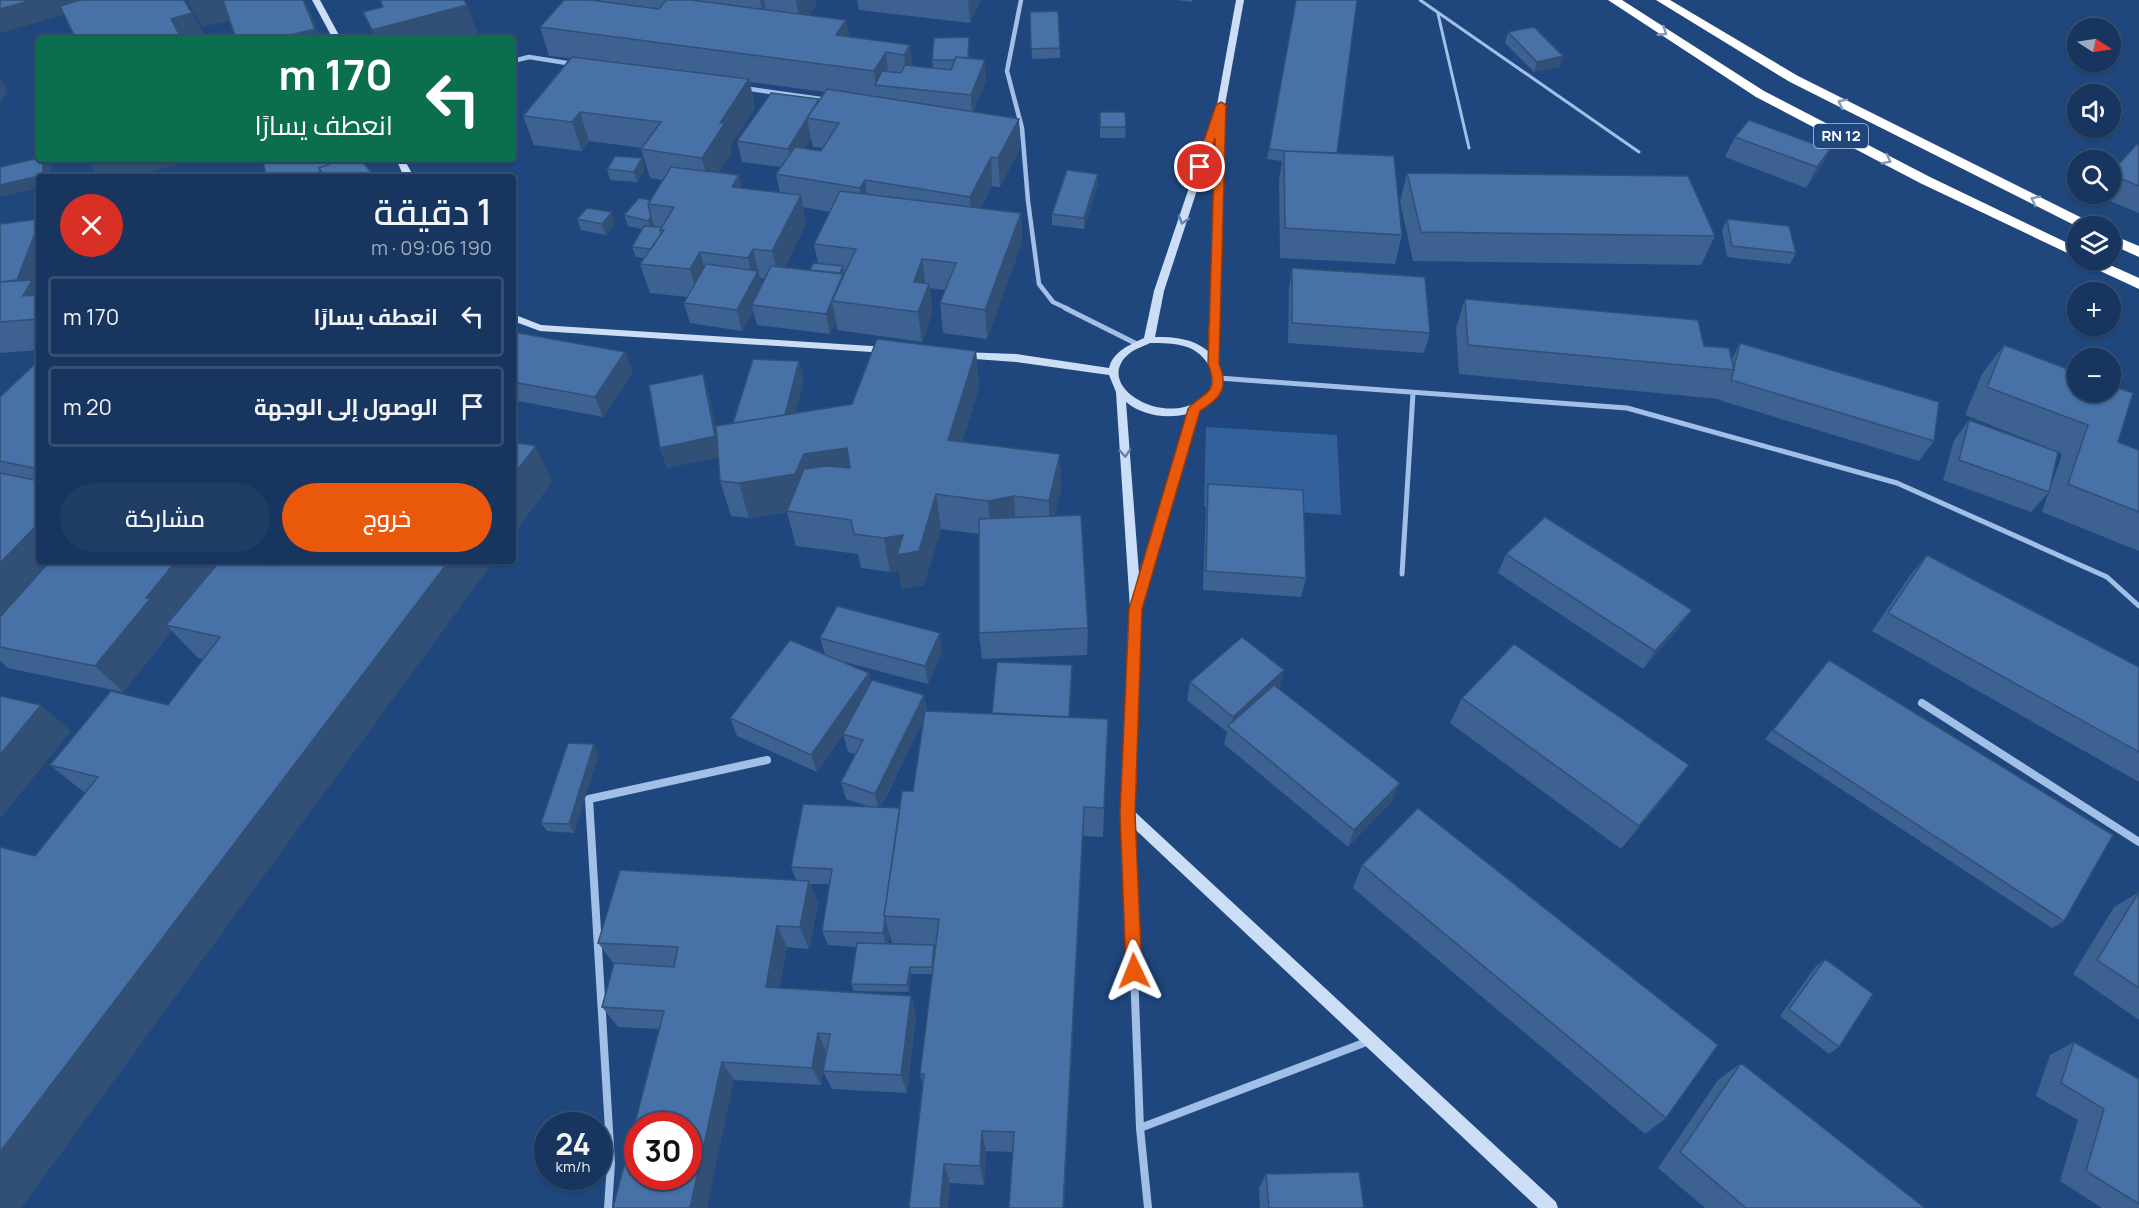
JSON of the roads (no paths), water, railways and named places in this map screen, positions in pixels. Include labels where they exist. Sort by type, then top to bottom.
[{"type":"highway","name":"RN 12","points":[[1614,0],[1760,93],[1925,180],[2067,249]]},
{"type":"highway","name":"RN 12","points":[[1662,0],[1794,79],[2067,216]]},
{"type":"highway","points":[[2121,243],[2139,252]]},
{"type":"highway","points":[[2109,270],[2139,284]]},
{"type":"main road","points":[[316,0],[335,36]]},
{"type":"main road","points":[[1149,340],[1159,291],[1221,105],[1240,0]]},
{"type":"main road","points":[[1120,394],[1134,406],[1154,412],[1175,414],[1194,409],[1208,401],[1216,390],[1219,378],[1214,364],[1221,105]]},
{"type":"main road","points":[[516,318],[540,328],[897,351]]},
{"type":"main road","points":[[1214,364],[1198,348],[1175,340],[1149,340],[1124,351],[1116,360],[1113,372],[1120,394],[1136,609],[1128,814],[1550,1208]]},
{"type":"main road","points":[[945,354],[1016,358],[1113,372]]},
{"type":"main road","points":[[1136,609],[1194,409]]},
{"type":"street","points":[[1021,0],[1007,71],[1022,128],[1028,201],[1039,284],[1053,302],[1137,344]]},
{"type":"street","points":[[516,60],[529,57],[576,64]]},
{"type":"street","points":[[740,87],[834,101]]},
{"type":"street","points":[[1010,126],[1022,128]]},
{"type":"street","points":[[1219,378],[1627,408],[1897,483],[2107,577],[2139,606]]},
{"type":"street","points":[[1402,574],[1413,393]]},
{"type":"street","points":[[1922,703],[2139,842]]},
{"type":"street","points":[[608,1208],[611,1163],[589,799],[766,760]]},
{"type":"street","points":[[1128,814],[1140,1128],[1148,1208]]},
{"type":"street","points":[[1140,1128],[1370,1040]]},
{"type":"lane","points":[[1420,0],[1639,152]]},
{"type":"lane","points":[[1438,12],[1469,148]]}]
